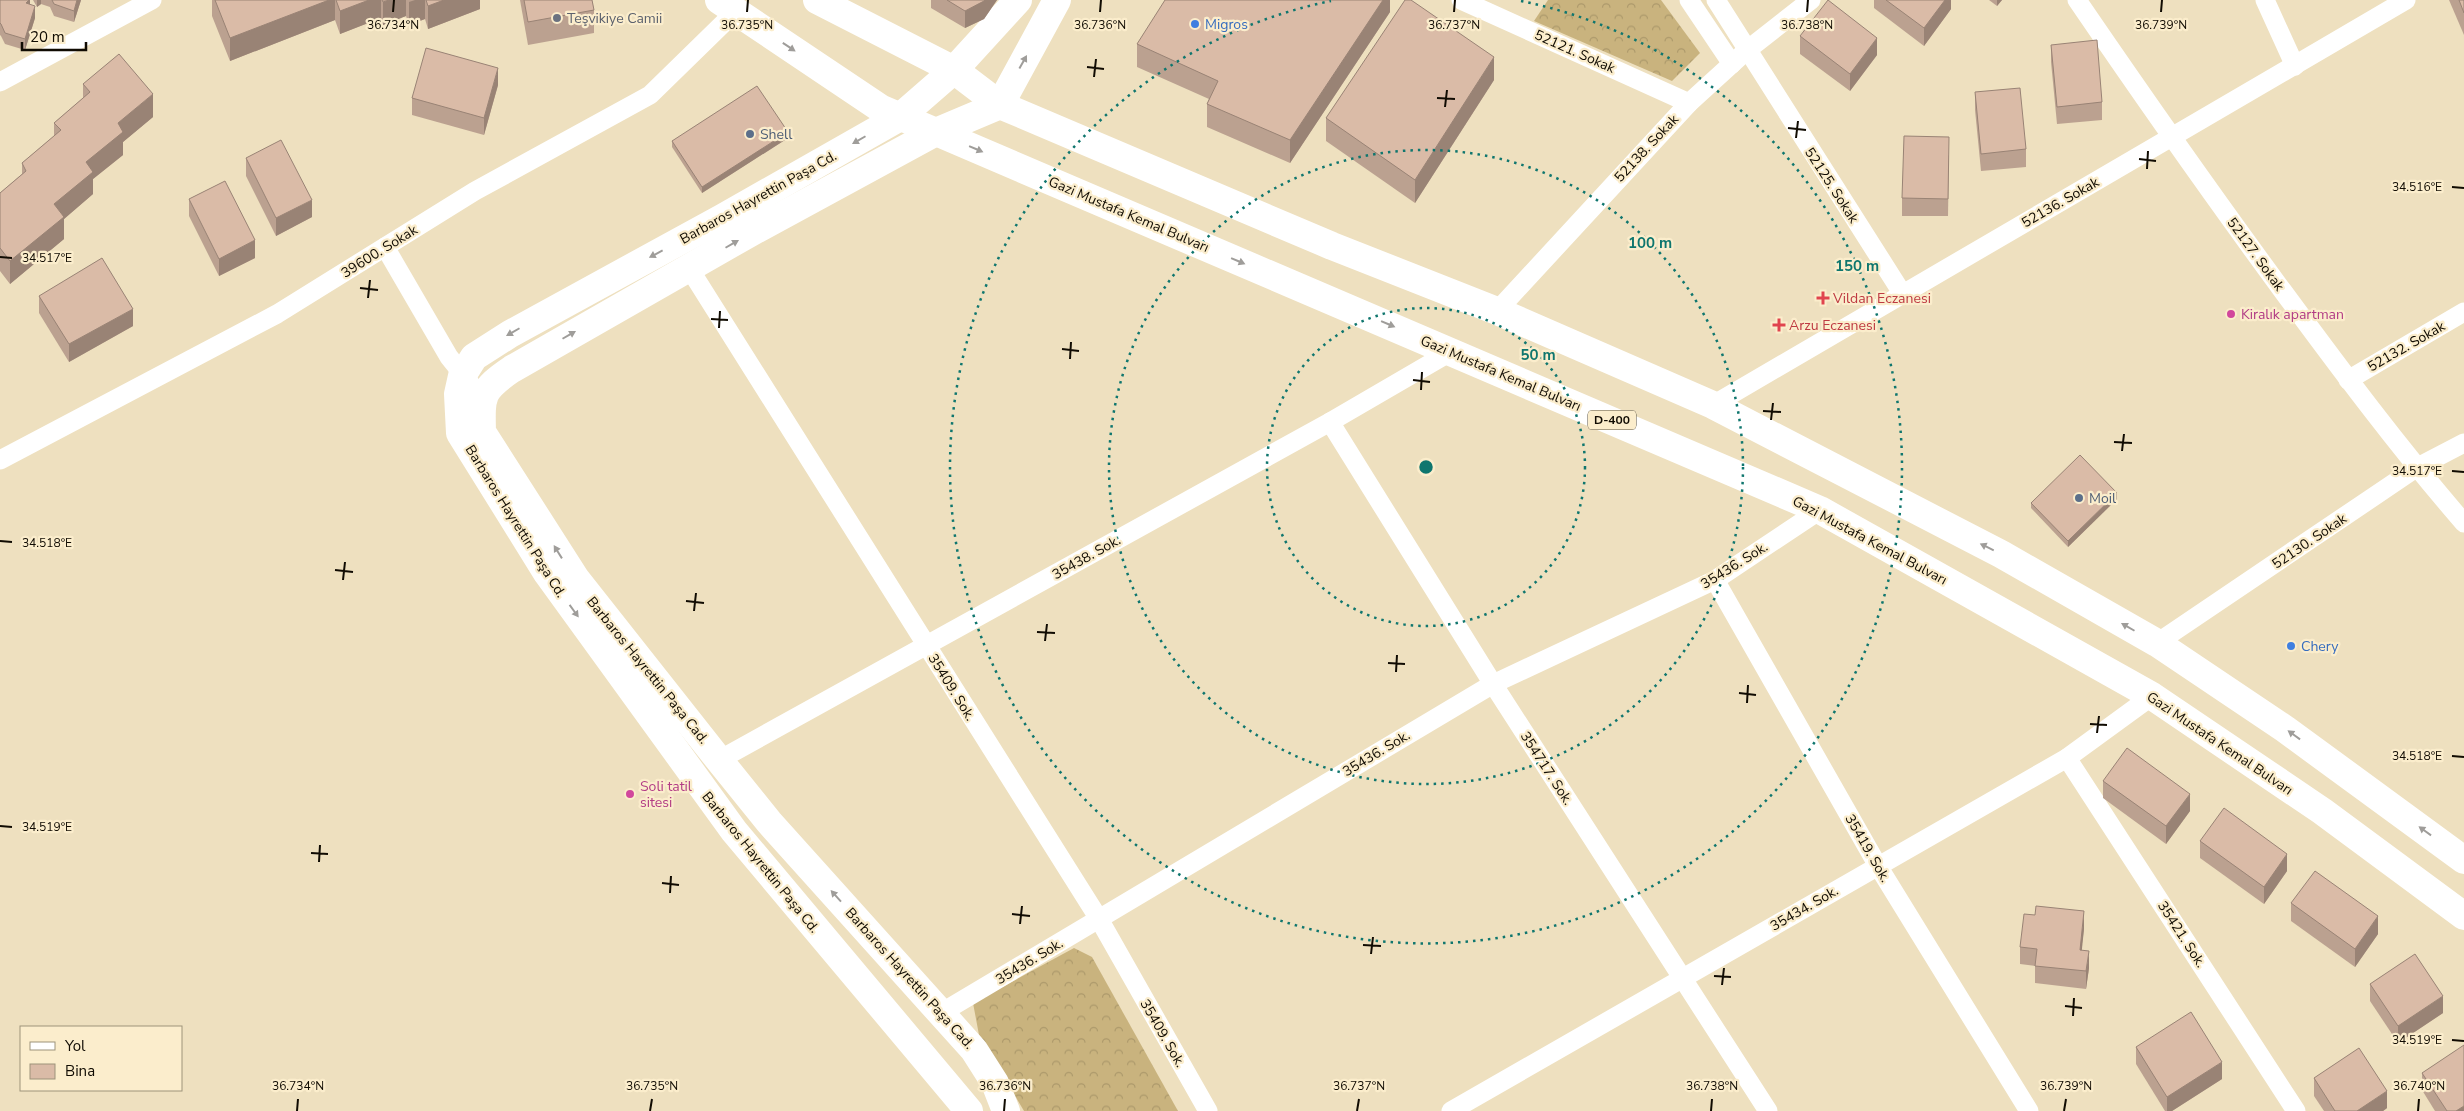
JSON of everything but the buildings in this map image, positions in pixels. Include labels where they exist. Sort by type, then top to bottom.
[{"type":"main road","points":[[817,0],[954,70],[1000,105],[1332,246],[1497,311],[1713,405],[2001,554],[2157,643],[2285,729],[2464,860]]},
{"type":"main road","name":"Barbaros Hayrettin Paşa Cd.","points":[[969,1111],[734,831],[547,573],[460,432],[458,394],[462,376],[474,358],[510,334],[722,218],[900,117],[954,70],[1018,0]]},
{"type":"main road","points":[[483,396],[494,381],[512,369],[689,268],[936,132],[1000,105],[1057,0]]},
{"type":"main road","name":"Gazi Mustafa Kemal Bulvarı","points":[[728,6],[880,108],[1820,510],[2152,696],[2322,811],[2464,916]]},
{"type":"main road","name":"Barbaros Hayrettin Paşa Cad.","points":[[483,396],[482,432],[576,580],[769,822],[974,1050],[995,1083],[1006,1111]]},
{"type":"street","points":[[0,82],[152,0]]},
{"type":"street","name":"52121. Sokak","points":[[1461,0],[1689,103]]},
{"type":"street","points":[[1690,0],[1732,64]]},
{"type":"street","name":"52125. Sokak","points":[[1716,0],[1746,51],[1902,294]]},
{"type":"street","name":"52138. Sokak","points":[[1497,311],[1689,103],[1746,51],[1811,0]]},
{"type":"street","name":"52127. Sokak","points":[[2077,0],[2171,138],[2348,380],[2416,468],[2464,523]]},
{"type":"street","points":[[2265,0],[2295,66]]},
{"type":"street","name":"52136. Sokak","points":[[1713,405],[2406,0]]},
{"type":"street","name":"39600. Sokak","points":[[0,460],[277,314],[475,191],[650,95],[728,6]]},
{"type":"street","points":[[385,247],[462,376],[483,396]]},
{"type":"street","name":"35409. Sok.","points":[[689,268],[1099,919],[1208,1111]]},
{"type":"street","name":"52132. Sokak","points":[[2348,380],[2464,312]]},
{"type":"street","name":"35438. Sok.","points":[[719,760],[1330,422],[1452,351]]},
{"type":"street","name":"354717. Sok.","points":[[1330,422],[1493,684],[1768,1111]]},
{"type":"street","name":"52130. Sokak","points":[[2157,643],[2416,468],[2464,443]]},
{"type":"street","name":"35436. Sok.","points":[[941,1013],[1493,684],[1715,580],[1820,510]]},
{"type":"street","name":"35419. Sok.","points":[[1715,580],[1878,866],[2029,1111]]},
{"type":"street","name":"35434. Sok.","points":[[1450,1111],[2067,758],[2152,696]]},
{"type":"street","name":"35421. Sok.","points":[[2067,758],[2296,1111]]},
{"type":"green space","points":[[1548,0],[1661,0],[1700,53],[1672,81],[1534,21]]},
{"type":"green space","points":[[1074,948],[1092,957],[1178,1111],[1024,1111],[979,1035],[973,1003]]},
{"type":"place","name":"Teşvikiye Camii","points":[[557,18]]},
{"type":"place","name":"Migros","points":[[1195,24]]},
{"type":"place","name":"Shell","points":[[750,134]]},
{"type":"place","name":"Vildan Eczanesi","points":[[1823,298]]},
{"type":"place","name":"Kiralık apartman","points":[[2231,314]]},
{"type":"place","name":"Arzu Eczanesi","points":[[1779,325]]},
{"type":"place","name":"Moil","points":[[2079,498]]},
{"type":"place","name":"Chery","points":[[2291,646]]},
{"type":"place","name":"Soli tatil sitesi","points":[[630,794]]}]
